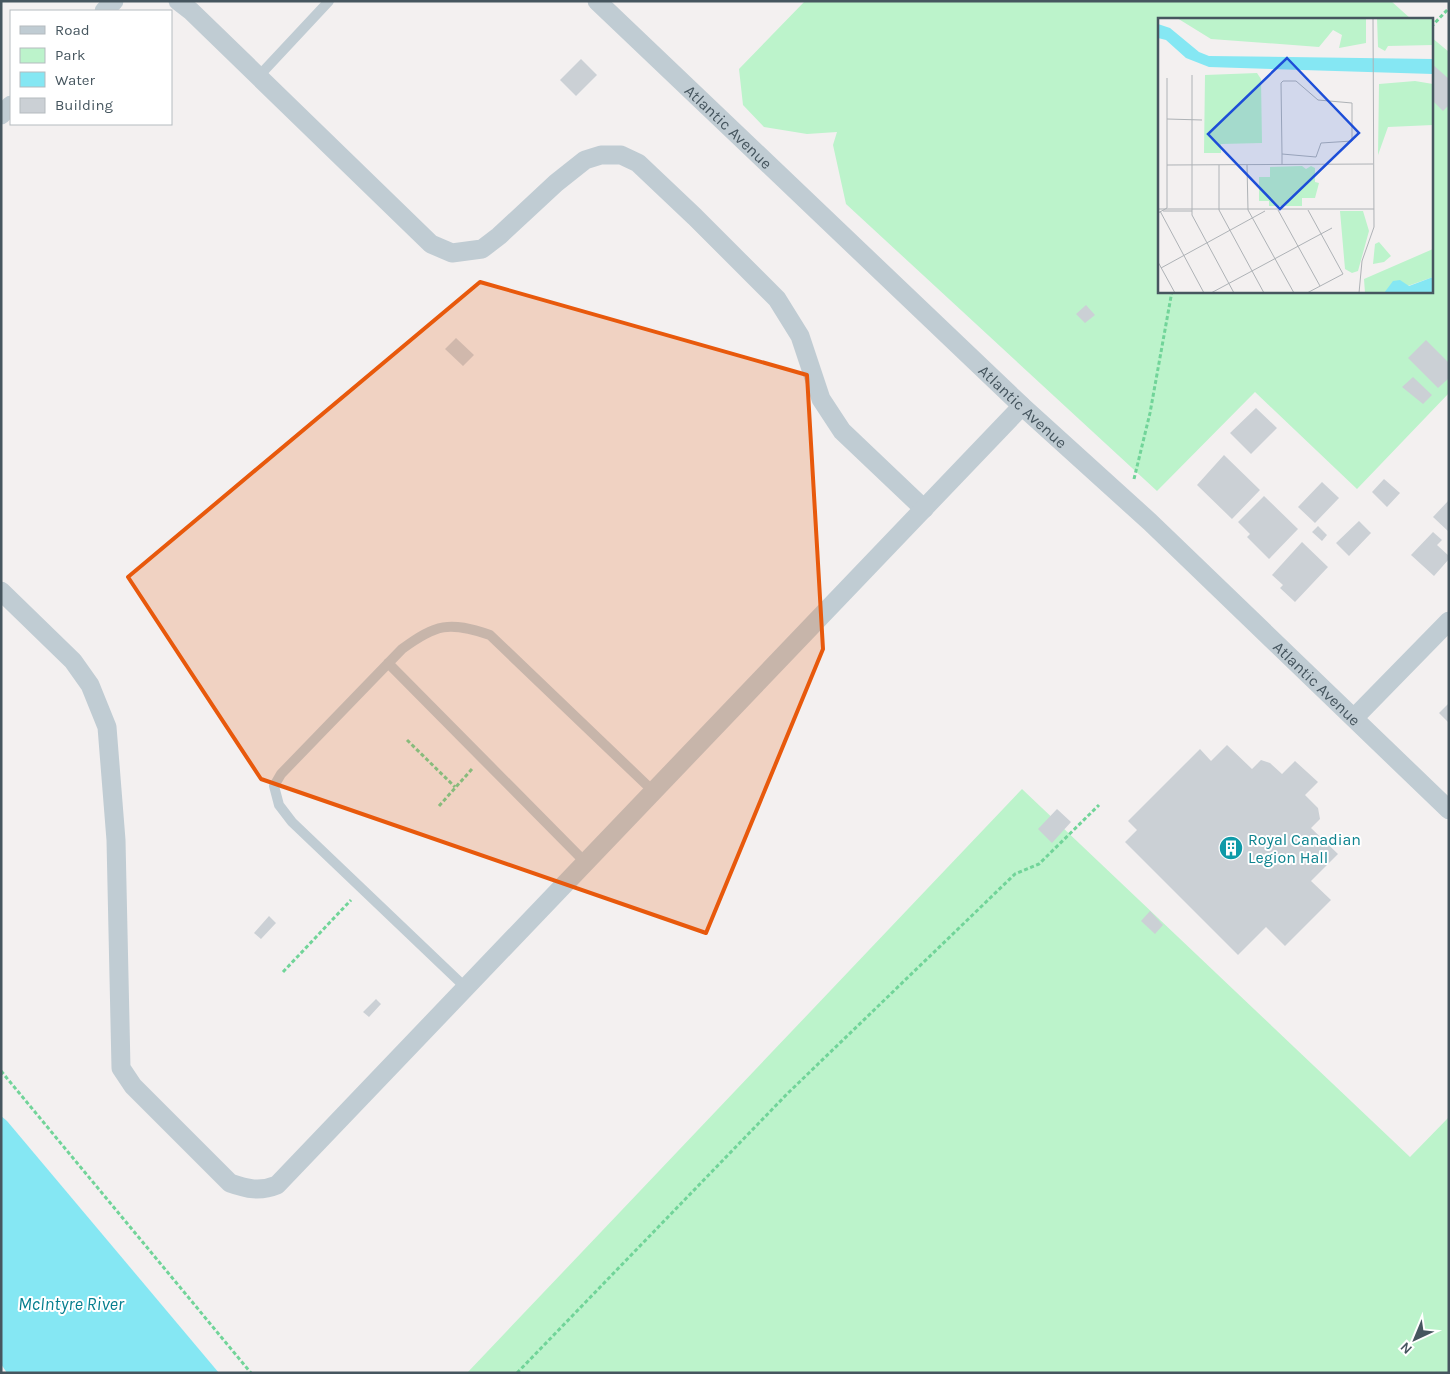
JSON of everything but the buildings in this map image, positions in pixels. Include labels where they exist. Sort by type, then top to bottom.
[{"type":"street","points":[[105,10],[114,1]]},
{"type":"street","points":[[178,1],[191,11],[432,244],[452,253],[482,249],[499,236],[556,182],[585,160],[601,154],[621,155],[638,163],[695,217],[776,299],[800,336],[822,400],[842,431],[924,509]]},
{"type":"street","name":"Atlantic Avenue","points":[[597,1],[1022,406],[1150,522],[1449,810]]},
{"type":"street","points":[[1,116],[10,106]]},
{"type":"street","points":[[1,591],[73,661],[90,685],[107,727],[116,840],[121,1068],[133,1086],[230,1183],[249,1189],[267,1188],[277,1184],[1022,406]]},
{"type":"street","points":[[1354,718],[1449,621]]},
{"type":"lane","points":[[258,77],[329,1]]},
{"type":"lane","points":[[465,988],[292,822],[279,805],[274,786],[281,774],[402,649],[423,633],[444,626],[472,629],[490,635],[653,791]]},
{"type":"lane","points":[[388,663],[585,862]]},
{"type":"path","points":[[1432,26],[1449,8]]},
{"type":"path","points":[[1129,504],[1150,412],[1172,292]]},
{"type":"path","points":[[407,740],[455,787]]},
{"type":"path","points":[[438,806],[482,758]]},
{"type":"path","points":[[517,1373],[787,1094],[1015,874],[1039,864],[1099,804]]},
{"type":"path","points":[[282,972],[361,888]]},
{"type":"path","points":[[1,1071],[251,1373]]},
{"type":"highlighted area","points":[[480,282],[807,375],[823,649],[706,933],[261,779],[128,577]]},
{"type":"green space","points":[[805,1],[1391,1],[1410,18],[1158,18],[1158,292],[1432,292],[1432,38],[1449,52],[1449,393],[1357,489],[1255,392],[1157,491],[846,204],[833,145],[837,132],[807,134],[764,127],[743,105],[739,69]]},
{"type":"green space","points":[[1022,789],[1410,1157],[1449,1117],[1449,1373],[467,1373]]},
{"type":"water","name":"McIntyre River","points":[[1,1116],[219,1373],[7,1373],[1,1364]]},
{"type":"place","name":"Royal Canadian Legion Hall","points":[[1231,848]]}]
